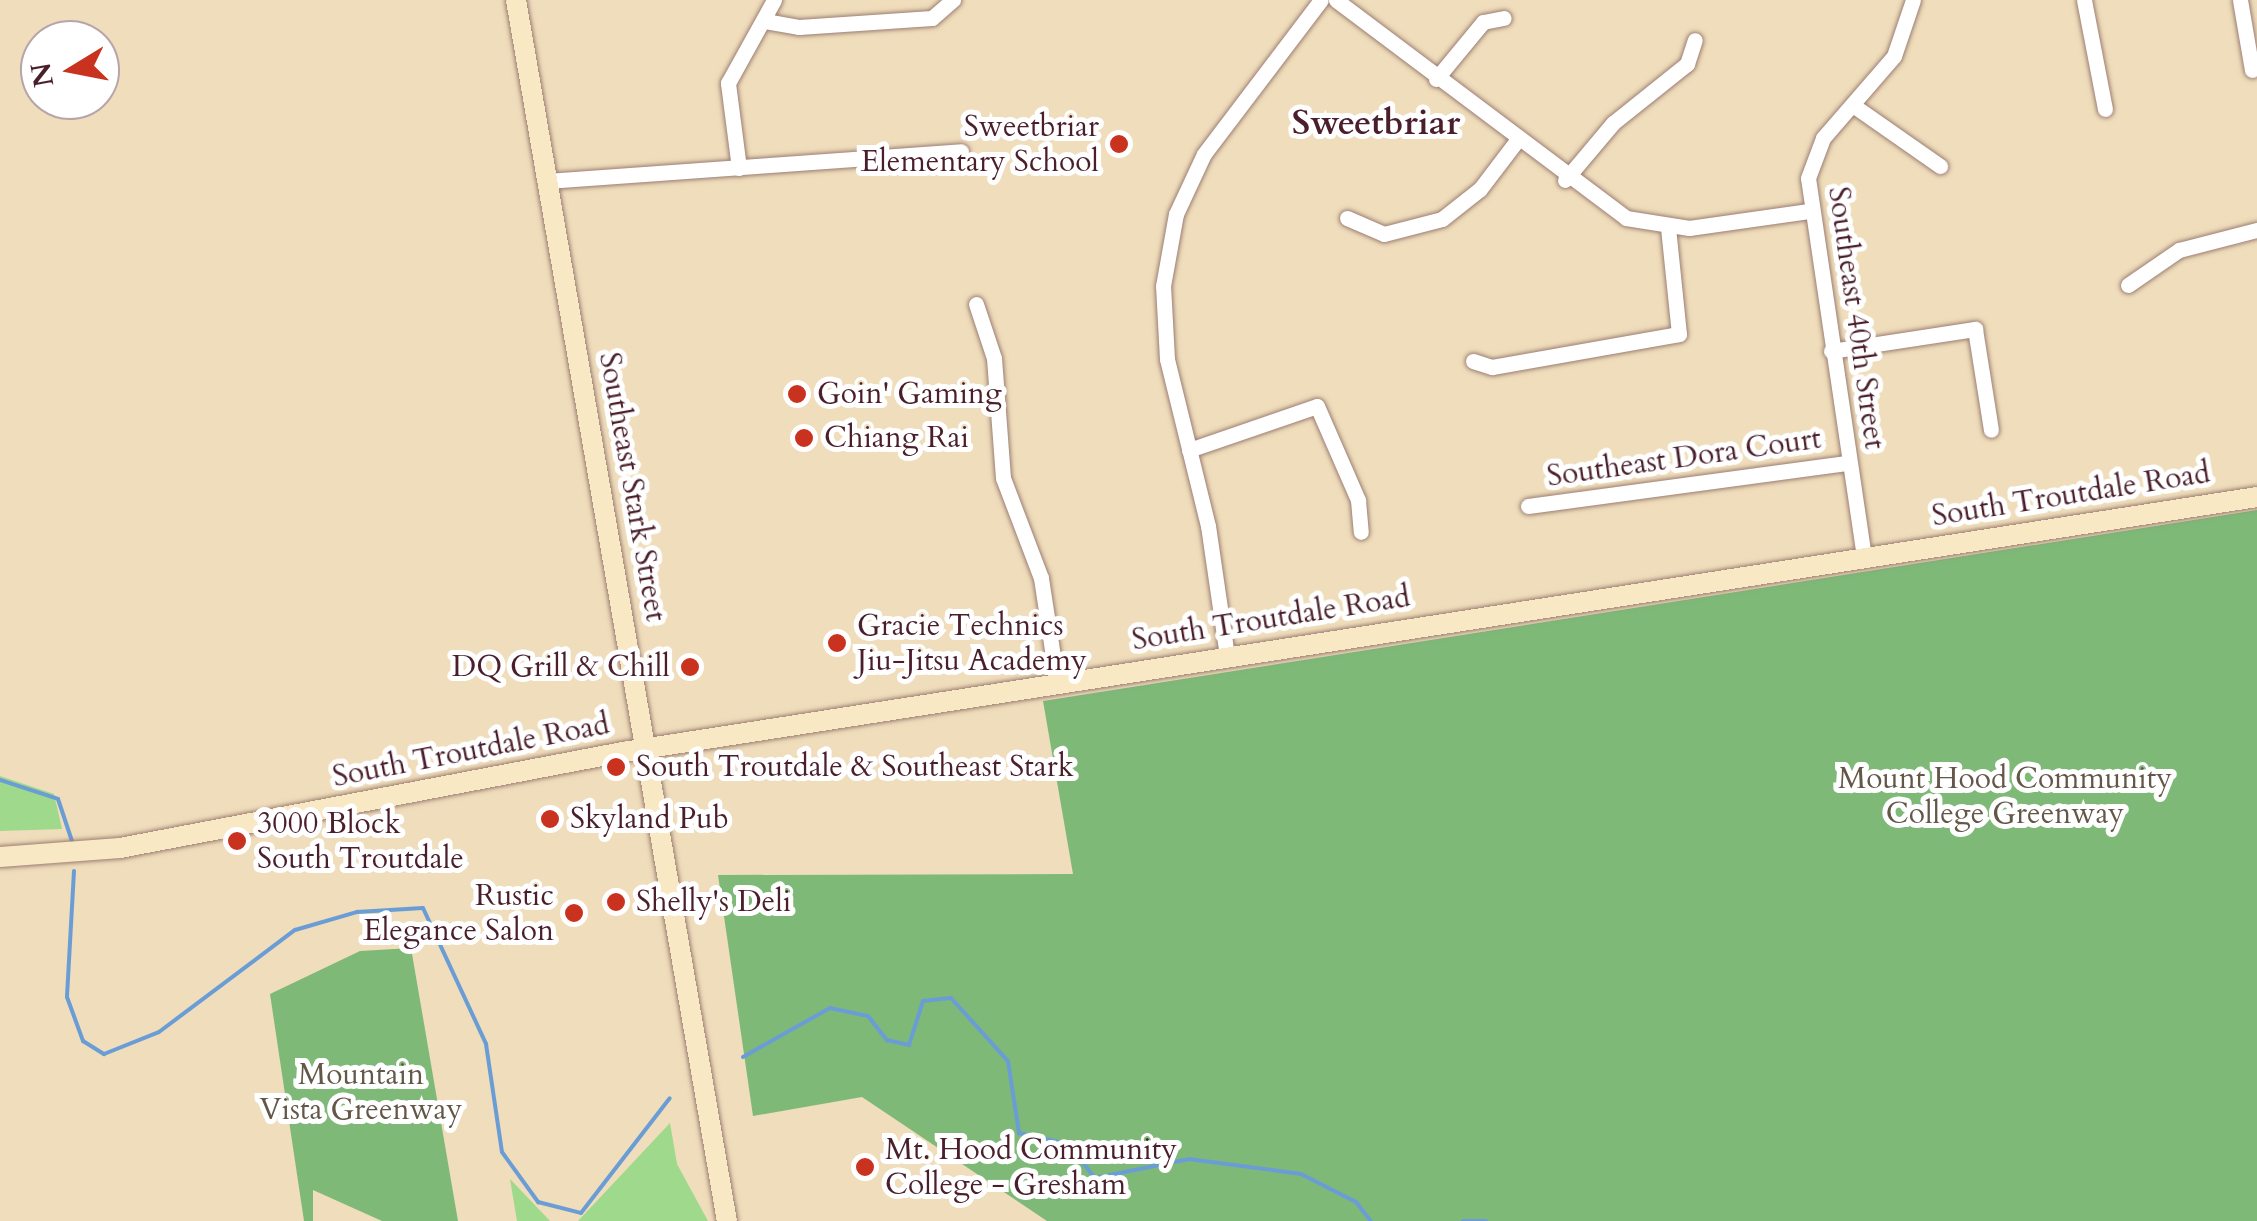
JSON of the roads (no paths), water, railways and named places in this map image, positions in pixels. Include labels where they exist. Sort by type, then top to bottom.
[{"type":"main road","name":"Southeast Stark Street","points":[[516,0],[649,748],[727,1221]]},
{"type":"main road","name":"South Troutdale Road","points":[[0,858],[148,843],[649,748],[2257,496]]},
{"type":"street","points":[[739,168],[728,83],[774,0]]},
{"type":"street","points":[[765,21],[799,28],[932,18],[953,0]]},
{"type":"street","points":[[1227,656],[1163,333],[1176,214],[1221,127],[1321,0]]},
{"type":"street","points":[[1336,0],[1515,143],[1626,218],[1668,228],[1809,211]]},
{"type":"street","name":"Southeast 40th Street","points":[[1864,557],[1809,211],[1816,150],[1894,56],[1913,0]]},
{"type":"street","points":[[2084,0],[2105,109]]},
{"type":"street","points":[[2240,0],[2252,70]]},
{"type":"street","points":[[1436,79],[1484,22],[1504,18]]},
{"type":"street","points":[[1565,180],[1613,123],[1686,64],[1695,40]]},
{"type":"street","points":[[1854,106],[1940,166]]},
{"type":"street","points":[[1347,218],[1384,234],[1428,225],[1480,190],[1515,143]]},
{"type":"street","points":[[547,182],[961,151]]},
{"type":"street","points":[[1473,361],[1492,368],[1680,334],[1668,228]]},
{"type":"street","points":[[2128,285],[2179,250],[2257,230]]},
{"type":"street","points":[[976,304],[994,358],[1003,478],[1041,578],[1057,683]]},
{"type":"street","points":[[1831,350],[1974,329],[1991,430]]},
{"type":"street","points":[[1189,450],[1317,406],[1358,500],[1362,532]]},
{"type":"street","name":"Southeast Dora Court","points":[[1528,506],[1848,463]]},
{"type":"waterway","points":[[0,780],[58,799],[72,841]]},
{"type":"waterway","points":[[74,871],[67,997],[83,1041],[104,1054],[159,1032],[295,930],[357,912],[423,908],[486,1044],[502,1152],[538,1202],[581,1213],[670,1098]]},
{"type":"waterway","points":[[743,1057],[830,1008],[868,1016],[887,1040],[909,1045],[923,1001],[951,998],[1008,1061],[1019,1133],[1068,1144],[1095,1178],[1189,1159],[1301,1174],[1356,1202],[1371,1221]]},
{"type":"waterway","points":[[1463,1221],[1486,1221]]},
{"type":"place","name":"Sweetbriar Elementary School","points":[[1119,144]]},
{"type":"place","name":"Goin' Gaming","points":[[797,394]]},
{"type":"place","name":"Chiang Rai","points":[[804,438]]},
{"type":"place","name":"Gracie Technics Jiu-Jitsu Academy","points":[[837,643]]},
{"type":"place","name":"DQ Grill & Chill","points":[[690,667]]},
{"type":"place","name":"South Troutdale & Southeast Stark","points":[[616,767]]},
{"type":"place","name":"Skyland Pub","points":[[550,819]]},
{"type":"place","name":"3000 Block South Troutdale","points":[[237,841]]},
{"type":"place","name":"Shelly's Deli","points":[[616,902]]},
{"type":"place","name":"Rustic Elegance Salon","points":[[574,913]]},
{"type":"place","name":"Mt. Hood Community College - Gresham","points":[[865,1167]]},
{"type":"district","name":"Sweetbriar","points":[[1376,123]]},
{"type":"park label","name":"Mount Hood Community College Greenway","points":[[2005,796]]},
{"type":"park label","name":"Mountain Vista Greenway","points":[[361,1092]]}]
